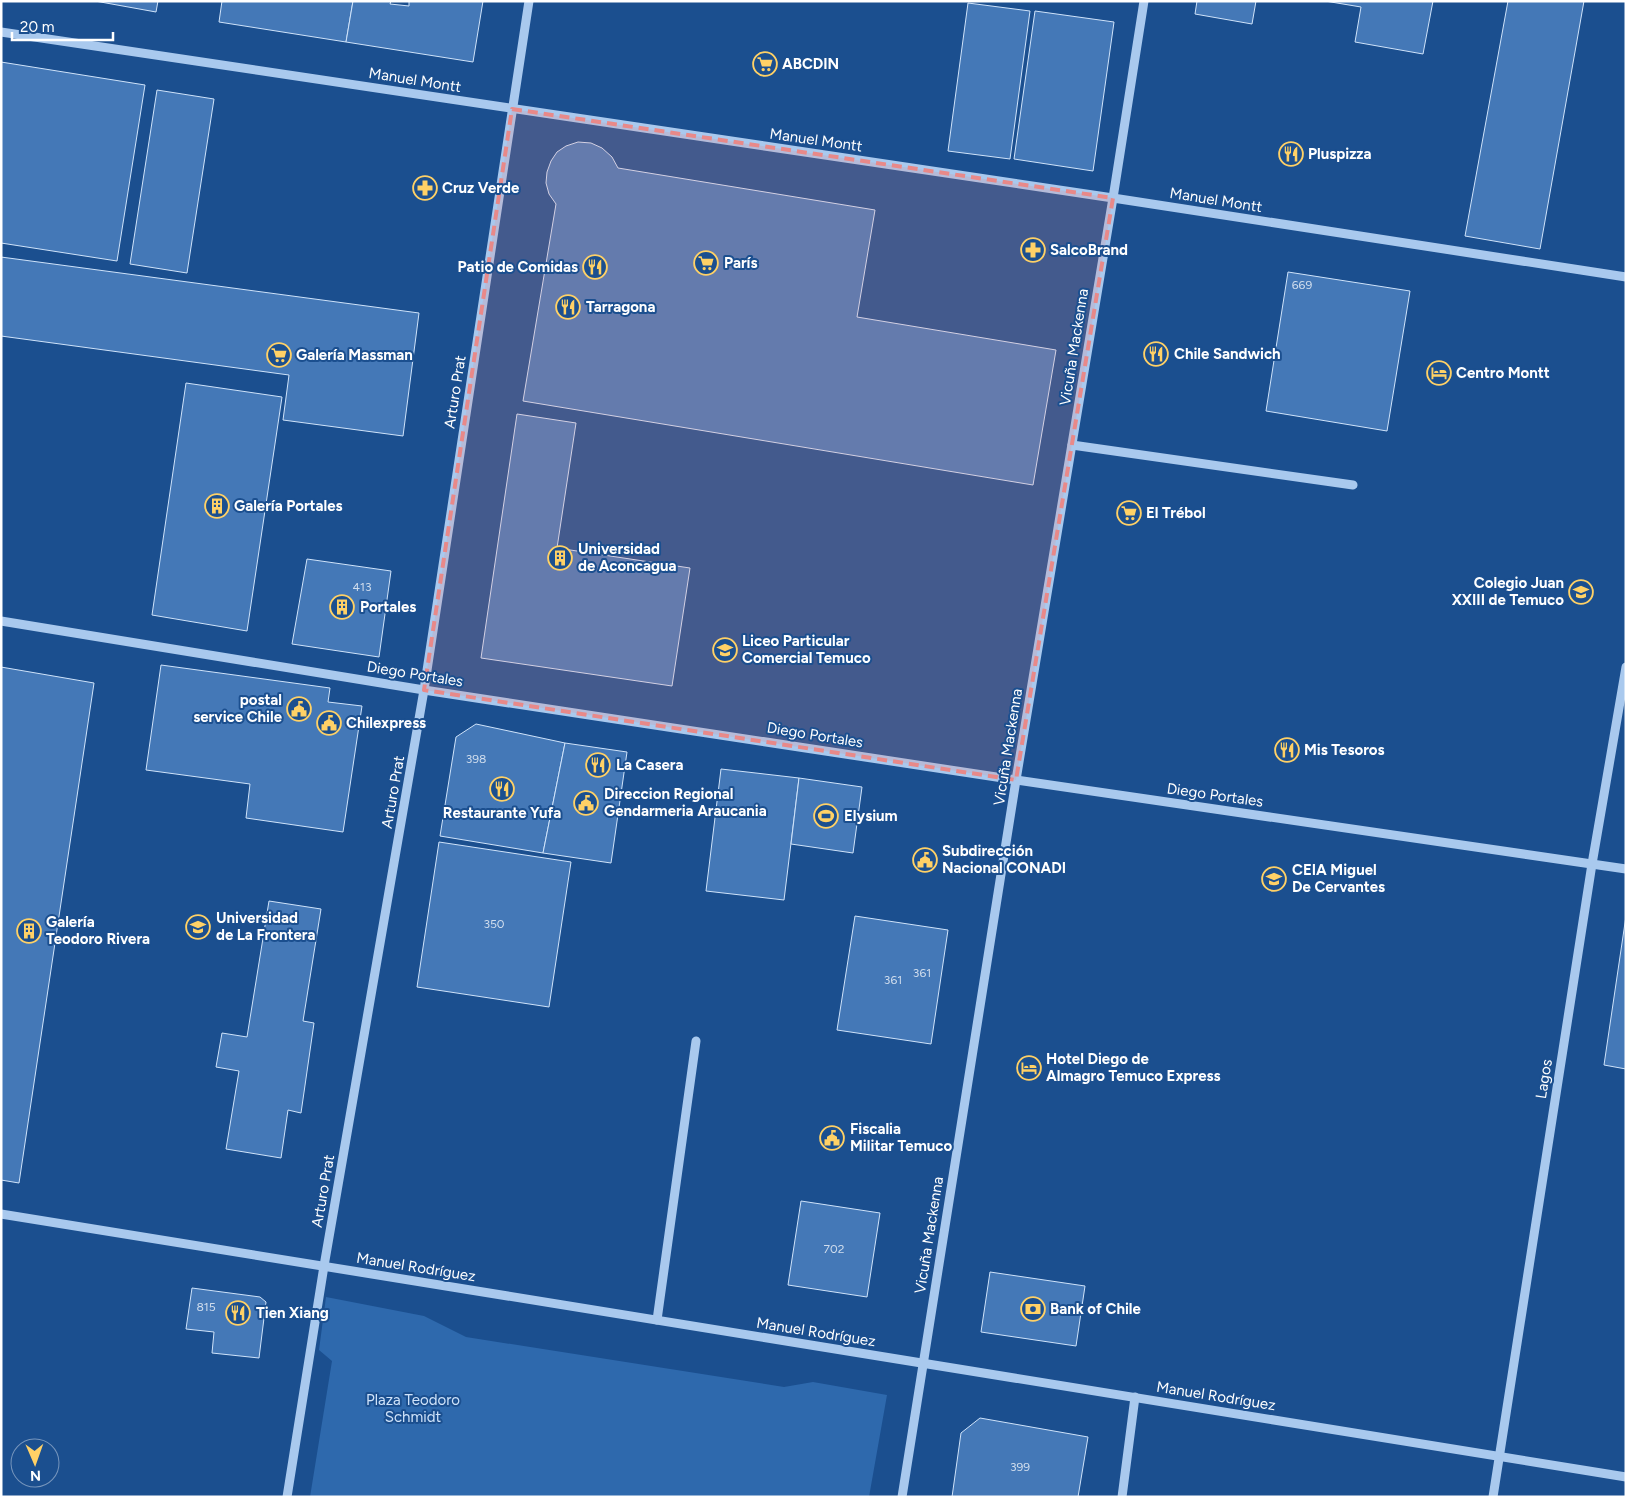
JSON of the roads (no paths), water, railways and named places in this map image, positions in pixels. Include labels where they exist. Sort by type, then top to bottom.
[{"type":"street","name":"Arturo Prat","points":[[287,1497],[324,1266],[424,690],[530,1]]},
{"type":"street","name":"Vicuña Mackenna","points":[[902,1497],[1016,780],[1144,1]]},
{"type":"street","name":"Manuel Montt","points":[[1,32],[1113,198],[1626,277]]},
{"type":"street","points":[[1072,444],[1353,485]]},
{"type":"street","name":"Diego Portales","points":[[1,621],[424,690],[1016,780],[1626,869]]},
{"type":"street","name":"Lagos","points":[[1493,1497],[1592,864],[1626,667]]},
{"type":"street","points":[[657,1320],[696,1041]]},
{"type":"street","name":"Manuel Rodríguez","points":[[1,1214],[1626,1477]]},
{"type":"street","points":[[1122,1497],[1135,1397]]},
{"type":"place","name":"ABCDIN","points":[[765,64]]},
{"type":"place","name":"Pluspizza","points":[[1291,154]]},
{"type":"place","name":"Cruz Verde","points":[[425,188]]},
{"type":"place","name":"SalcoBrand","points":[[1033,250]]},
{"type":"place","name":"París","points":[[706,263]]},
{"type":"place","name":"Patio de Comidas","points":[[595,267]]},
{"type":"place","name":"Tarragona","points":[[568,307]]},
{"type":"place","name":"Chile Sandwich","points":[[1156,354]]},
{"type":"place","name":"Galería Massman","points":[[279,355]]},
{"type":"place","name":"Centro Montt","points":[[1439,373]]},
{"type":"place","name":"Galería Portales","points":[[217,506]]},
{"type":"place","name":"El Trébol","points":[[1129,513]]},
{"type":"place","name":"Universidad de Aconcagua","points":[[560,558]]},
{"type":"place","name":"Colegio Juan XXIII de Temuco","points":[[1581,592]]},
{"type":"place","name":"Portales","points":[[342,607]]},
{"type":"place","name":"Liceo Particular Comercial Temuco","points":[[725,650]]},
{"type":"place","name":"postal service Chile","points":[[299,709]]},
{"type":"place","name":"Chilexpress","points":[[329,723]]},
{"type":"place","name":"Mis Tesoros","points":[[1287,750]]},
{"type":"place","name":"La Casera","points":[[598,765]]},
{"type":"place","name":"Restaurante Yufa","points":[[502,789]]},
{"type":"place","name":"Direccion Regional Gendarmeria Araucania","points":[[586,803]]},
{"type":"place","name":"Elysium","points":[[826,816]]},
{"type":"place","name":"Subdirección Nacional CONADI","points":[[925,860]]},
{"type":"place","name":"CEIA Miguel De Cervantes","points":[[1274,879]]},
{"type":"place","name":"Universidad de La Frontera","points":[[198,927]]},
{"type":"place","name":"Galería Teodoro Rivera","points":[[29,931]]},
{"type":"place","name":"Hotel Diego de Almagro Temuco Express","points":[[1029,1068]]},
{"type":"place","name":"Fiscalia Militar Temuco","points":[[832,1138]]},
{"type":"place","name":"Bank of Chile","points":[[1033,1309]]},
{"type":"place","name":"Tien Xiang","points":[[238,1313]]},
{"type":"park label","name":"Plaza Teodoro Schmidt","points":[[413,1408]]}]
